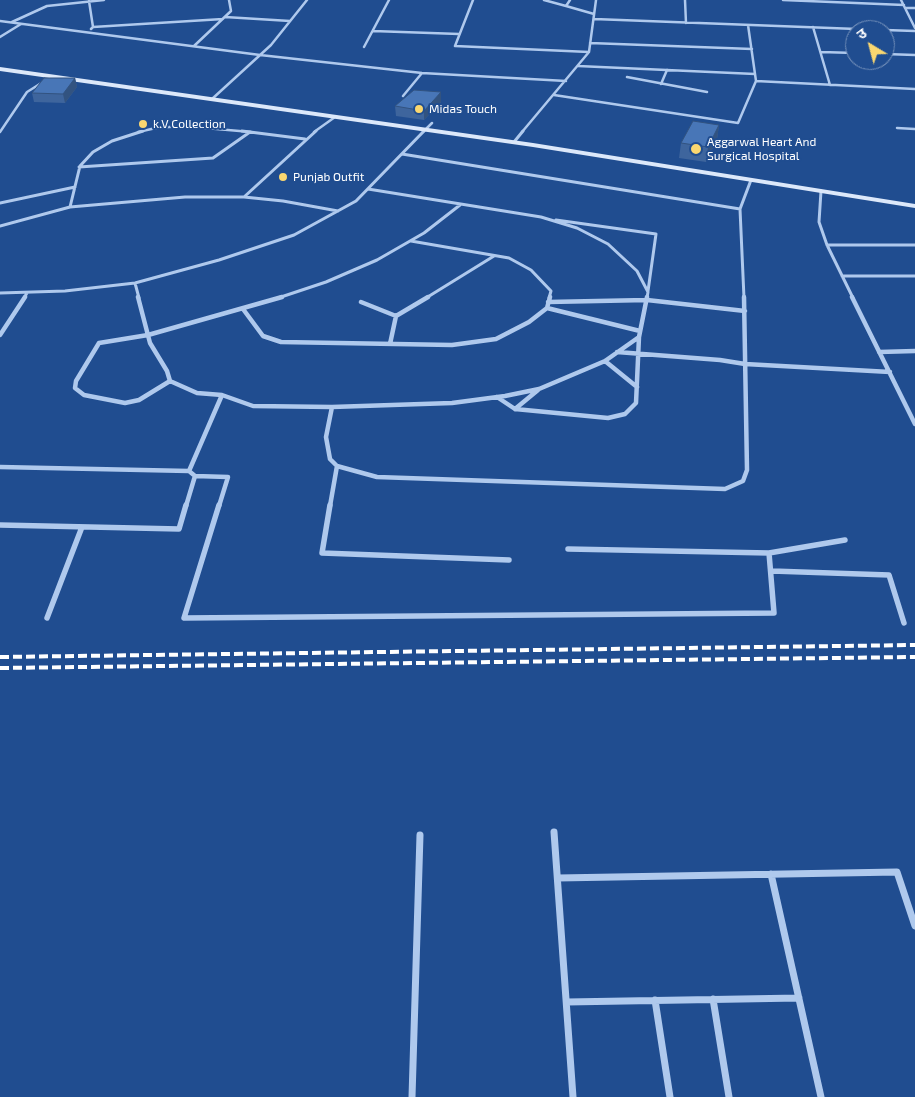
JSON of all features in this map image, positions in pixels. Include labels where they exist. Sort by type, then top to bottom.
[{"type":"main road","points":[[0,63],[432,123],[516,140],[915,206]]},
{"type":"main road","points":[[0,69],[426,130],[516,140],[915,200]]},
{"type":"street","points":[[11,22],[47,6],[104,0]]},
{"type":"street","points":[[194,46],[231,11],[229,0]]},
{"type":"street","points":[[212,99],[272,45],[307,0]]},
{"type":"street","points":[[364,47],[389,0]]},
{"type":"street","points":[[473,0],[455,46],[589,52]]},
{"type":"street","points":[[544,0],[594,14]]},
{"type":"street","points":[[566,6],[570,0]]},
{"type":"street","points":[[516,140],[589,52],[596,0]]},
{"type":"street","points":[[685,0],[686,23]]},
{"type":"street","points":[[783,0],[915,8]]},
{"type":"street","points":[[895,30],[915,30],[901,0]]},
{"type":"street","points":[[89,2],[93,27]]},
{"type":"street","points":[[87,32],[93,27],[224,18],[290,21]]},
{"type":"street","points":[[594,19],[845,28]]},
{"type":"street","points":[[0,21],[260,55],[422,73],[566,81]]},
{"type":"street","points":[[0,37],[21,23]]},
{"type":"street","points":[[554,95],[738,123],[756,81],[748,25]]},
{"type":"street","points":[[813,27],[830,85]]},
{"type":"street","points":[[373,31],[460,34]]},
{"type":"street","points":[[590,43],[752,49]]},
{"type":"street","points":[[820,52],[845,53]]},
{"type":"street","points":[[895,54],[915,55]]},
{"type":"street","points":[[578,66],[756,74]]},
{"type":"street","points":[[661,84],[667,70]]},
{"type":"street","points":[[403,96],[422,73]]},
{"type":"street","points":[[1,130],[27,92],[49,77]]},
{"type":"street","points":[[627,77],[707,92]]},
{"type":"street","points":[[756,81],[915,89]]},
{"type":"street","points":[[244,196],[305,139],[336,117]]},
{"type":"street","points":[[0,294],[65,291],[135,283],[219,260],[294,235],[356,201],[432,123]]},
{"type":"street","points":[[70,207],[79,168],[93,152],[112,141],[156,128],[182,126],[305,139]]},
{"type":"street","points":[[897,128],[915,129]]},
{"type":"street","points":[[79,168],[213,158],[250,132]]},
{"type":"street","points":[[402,154],[740,209]]},
{"type":"street","points":[[332,407],[326,437],[330,459],[337,466],[377,477],[725,489],[743,481],[747,470],[745,311],[740,209],[751,180]]},
{"type":"street","points":[[0,203],[75,187]]},
{"type":"street","points":[[368,189],[541,218],[656,234],[647,300],[639,337],[636,403],[625,414],[608,418],[515,409],[497,397]]},
{"type":"street","points":[[821,191],[819,222],[826,245],[915,424]]},
{"type":"street","points":[[0,226],[70,207],[157,199],[244,196],[283,200],[338,211]]},
{"type":"street","points":[[170,381],[140,400],[125,403],[84,395],[76,388],[76,381],[99,343],[148,335],[242,309],[326,282],[377,260],[424,233],[460,204]]},
{"type":"street","points":[[541,218],[577,228],[608,244],[637,271],[648,292]]},
{"type":"street","points":[[242,309],[263,336],[281,342],[452,345],[496,339],[529,322],[547,308],[551,291],[531,270],[509,258],[411,240]]},
{"type":"street","points":[[826,245],[915,245]]},
{"type":"street","points":[[390,344],[396,316],[494,256]]},
{"type":"street","points":[[842,276],[915,276]]},
{"type":"street","points":[[135,283],[150,343],[167,371],[170,381],[197,393],[222,395],[253,406],[332,407],[452,403],[497,397],[539,389],[605,360],[639,337]]},
{"type":"street","points":[[0,335],[27,293]]},
{"type":"street","points":[[548,302],[647,300],[745,311]]},
{"type":"street","points":[[361,302],[396,316]]},
{"type":"street","points":[[547,308],[640,331]]},
{"type":"street","points":[[879,352],[915,351]]},
{"type":"street","points":[[617,352],[720,360],[745,364],[890,372]]},
{"type":"street","points":[[605,360],[637,388]]},
{"type":"street","points":[[515,409],[539,389]]},
{"type":"street","points":[[189,471],[222,395]]},
{"type":"street","points":[[337,466],[322,553],[509,560]]},
{"type":"street","points":[[0,467],[189,471],[195,476],[228,477],[184,618],[774,613],[769,553]]},
{"type":"street","points":[[0,525],[179,529],[195,476]]},
{"type":"street","points":[[47,618],[82,527]]},
{"type":"street","points":[[568,549],[769,553],[845,540]]},
{"type":"street","points":[[772,571],[889,575],[904,623]]},
{"type":"street","points":[[554,832],[573,1097]]},
{"type":"street","points":[[412,1097],[420,835]]},
{"type":"street","points":[[558,878],[897,872],[915,926]]},
{"type":"street","points":[[771,874],[820,1097]]},
{"type":"street","points":[[567,1002],[798,998]]},
{"type":"street","points":[[713,999],[729,1097]]},
{"type":"street","points":[[655,1000],[670,1097]]},
{"type":"building","points":[[44,78],[75,78],[63,94],[32,93]]},
{"type":"building","points":[[414,90],[441,92],[424,111],[395,106]]},
{"type":"building","points":[[693,121],[719,125],[708,147],[681,143]]},
{"type":"railway","points":[[0,657],[915,645]]},
{"type":"railway","points":[[0,668],[915,657]]},
{"type":"place","name":"Midas Touch","points":[[419,109]]},
{"type":"place","name":"k.V Collection","points":[[143,124]]},
{"type":"place","name":"Aggarwal Heart And Surgical Hospital","points":[[696,149]]},
{"type":"place","name":"Punjab Outfit","points":[[283,177]]}]
